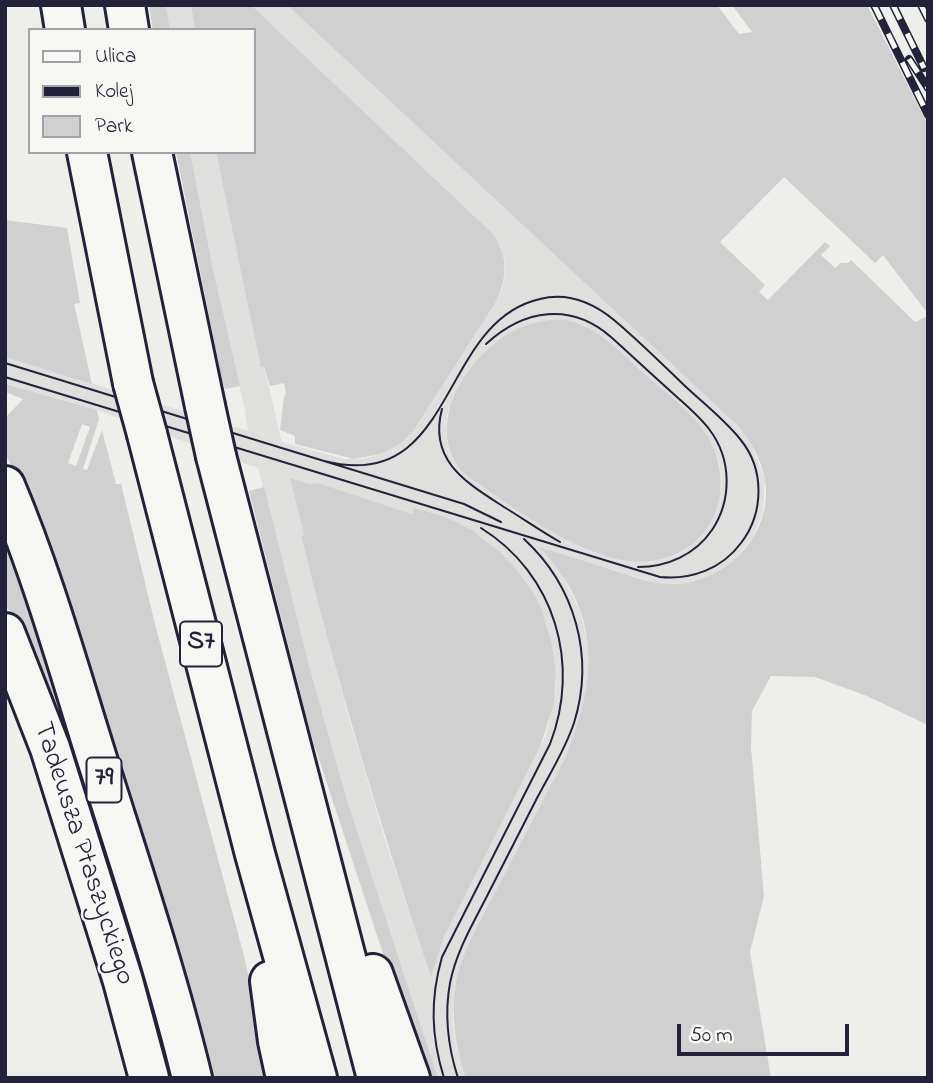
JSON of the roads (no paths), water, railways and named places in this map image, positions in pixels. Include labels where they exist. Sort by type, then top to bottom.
[{"type":"main road","points":[[61,5],[65,28]]},
{"type":"main road","points":[[125,5],[129,28]]},
{"type":"main road","name":"S7","points":[[87,154],[133,383],[255,854],[317,1078]]},
{"type":"main road","name":"S7","points":[[152,154],[216,456],[377,1078]]},
{"type":"main road","name":"Tadeusza Ptaszyckiego","points":[[5,486],[28,542],[55,623],[164,975],[192,1078]]},
{"type":"main road","name":"Tadeusza Ptaszyckiego","points":[[5,633],[50,748],[123,981],[149,1078]]},
{"type":"main road","points":[[298,774],[410,1078]]},
{"type":"main road","points":[[255,854],[278,1041],[286,1078]]},
{"type":"tram line","points":[[5,377],[660,577],[683,577],[705,571],[725,560],[749,531],[757,505],[754,464],[740,439],[614,320],[589,304],[570,298],[540,299],[507,314],[482,339],[424,431],[400,453],[367,465],[324,461]]},
{"type":"tram line","points":[[486,344],[516,323],[532,317],[548,314],[580,318],[611,337],[709,429],[722,453],[727,480],[719,518],[705,539],[689,553],[670,562],[638,567]]},
{"type":"tram line","points":[[5,363],[464,504],[501,522]]},
{"type":"tram line","points":[[442,409],[439,427],[441,443],[454,468],[477,489],[560,542]]},
{"type":"tram line","points":[[444,1078],[434,1032],[435,988],[442,957],[550,744],[559,714],[563,683],[555,623],[544,595],[527,570],[506,547],[481,528]]},
{"type":"tram line","points":[[458,1078],[449,1043],[447,1019],[448,995],[456,961],[469,930],[566,743],[580,698],[581,648],[568,600],[542,558],[524,539]]},
{"type":"railway","points":[[874,5],[928,115]]},
{"type":"railway","points":[[893,5],[924,68]]},
{"type":"railway","points":[[921,5],[928,19]]},
{"type":"railway","points":[[909,59],[928,88]]}]
